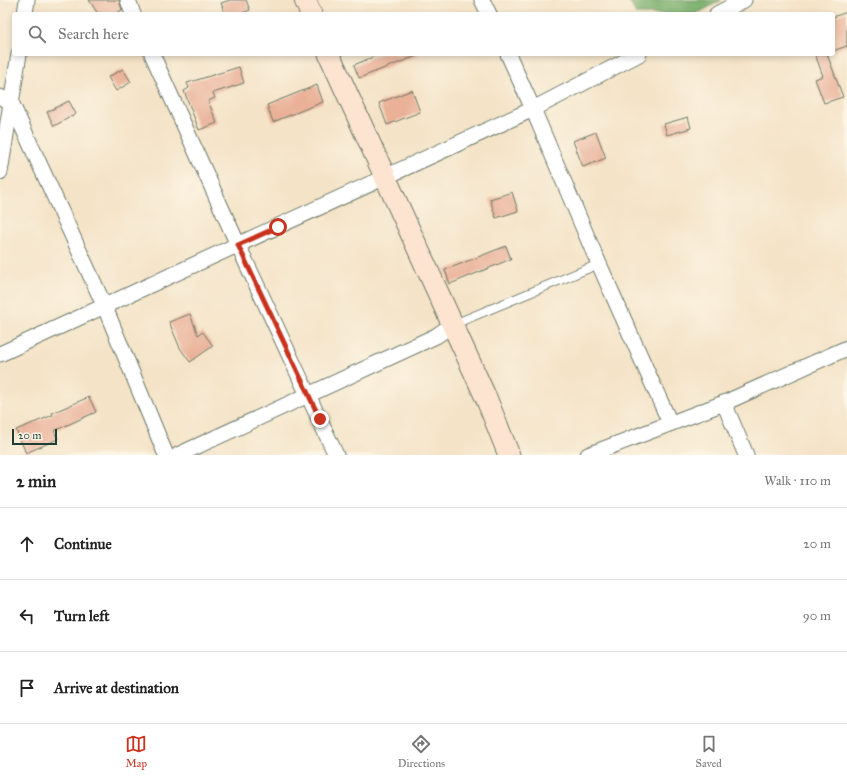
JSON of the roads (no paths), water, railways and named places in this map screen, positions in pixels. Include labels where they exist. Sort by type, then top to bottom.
[{"type":"street","points":[[128,0],[133,12]]},
{"type":"street","points":[[305,0],[310,12]]},
{"type":"street","points":[[482,0],[488,12]]},
{"type":"street","points":[[721,12],[744,0]]},
{"type":"street","points":[[0,172],[6,100],[17,56]]},
{"type":"street","points":[[153,56],[238,245],[336,455]]},
{"type":"street","points":[[330,56],[384,178],[487,400],[510,455]]},
{"type":"street","points":[[509,56],[670,424]]},
{"type":"street","points":[[0,354],[533,109],[635,56]]},
{"type":"street","points":[[6,100],[104,305],[166,455]]},
{"type":"street","points":[[178,455],[436,336],[452,325]]},
{"type":"street","points":[[588,455],[724,403],[847,348]]},
{"type":"street","points":[[724,403],[746,455]]},
{"type":"lane","points":[[452,325],[599,264]]}]
